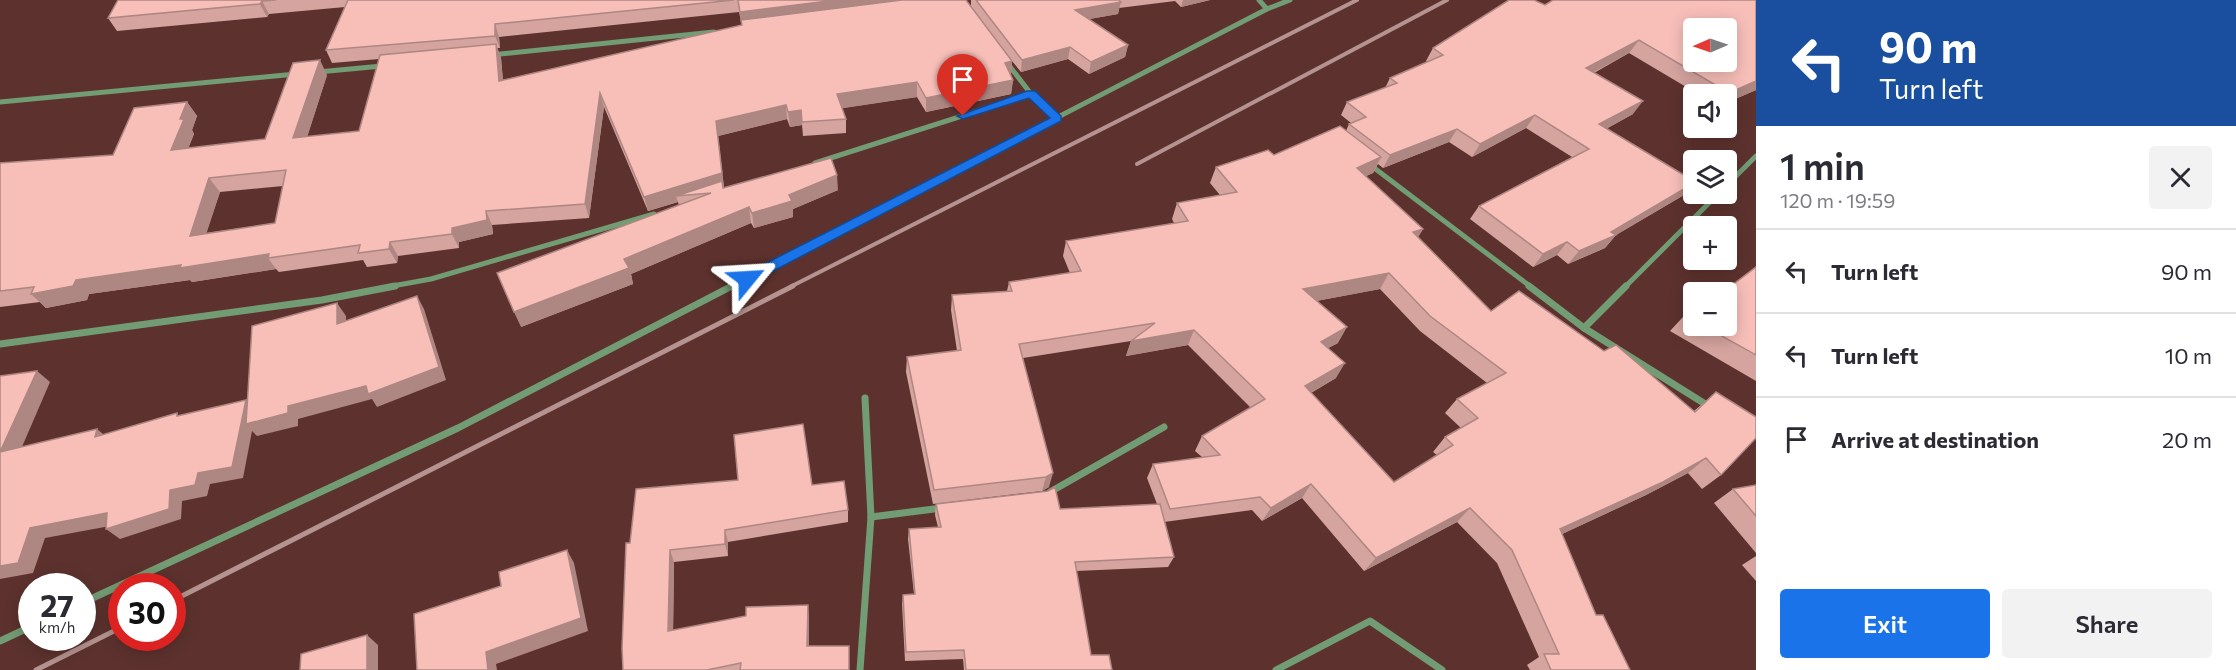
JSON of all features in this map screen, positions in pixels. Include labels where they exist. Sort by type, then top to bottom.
[{"type":"street","points":[[1259,0],[1267,9]]},
{"type":"street","points":[[96,596],[458,428],[1267,9],[1290,0]]},
{"type":"street","points":[[480,56],[726,31]]},
{"type":"street","points":[[1003,57],[1031,94],[1058,119]]},
{"type":"street","points":[[316,72],[386,65]]},
{"type":"street","points":[[0,102],[304,74]]},
{"type":"street","points":[[805,166],[1031,94]]},
{"type":"street","points":[[1737,175],[1756,156]]},
{"type":"street","points":[[1365,161],[1584,328],[1716,411]]},
{"type":"street","points":[[1584,328],[1709,204]]},
{"type":"street","points":[[0,344],[265,309],[411,283],[658,213]]},
{"type":"street","points":[[860,670],[871,517],[865,398]]},
{"type":"street","points":[[1044,495],[1164,427]]},
{"type":"street","points":[[871,517],[952,507]]},
{"type":"street","points":[[1276,670],[1370,621],[1442,670]]},
{"type":"street","points":[[0,641],[18,633]]},
{"type":"building","points":[[118,0],[276,0],[262,1],[260,4],[108,18]]},
{"type":"building","points":[[348,0],[734,0],[495,24],[495,36],[326,50]]},
{"type":"building","points":[[738,0],[836,0],[740,12]]},
{"type":"building","points":[[902,0],[966,0],[1012,61],[1005,63],[1013,80],[926,98],[917,82],[837,94],[846,119],[802,122],[801,110],[788,112],[786,105],[716,121],[722,173],[644,197],[600,93],[585,204],[486,211],[487,220],[452,228],[452,234],[390,242],[389,249],[358,253],[360,245],[268,258],[269,254],[180,268],[181,265],[76,280],[73,286],[31,294],[34,287],[0,291],[0,163],[113,155],[134,108],[187,102],[180,119],[184,119],[171,150],[265,139],[293,63],[320,60],[293,138],[359,131],[380,55],[496,44],[499,81],[742,25],[741,20]],"holes":[[[286,170],[275,223],[190,236],[209,178]]]},
{"type":"building","points":[[976,0],[1119,0],[1121,2],[1075,10],[1128,45],[1091,62],[1070,47],[1022,60]]},
{"type":"building","points":[[1509,0],[1534,0],[1545,5],[1553,0],[1756,0],[1756,81],[1737,89],[1737,84],[1714,84],[1693,72],[1737,72],[1737,18],[1683,18],[1683,66],[1639,40],[1586,68],[1643,101],[1599,124],[1683,174],[1683,189],[1611,232],[1616,235],[1579,251],[1567,242],[1543,254],[1479,206],[1589,149],[1535,115],[1480,144],[1457,129],[1390,155],[1349,124],[1366,117],[1347,102],[1397,83],[1390,78],[1443,55],[1433,48]]},
{"type":"building","points":[[1340,126],[1381,157],[1357,168],[1423,229],[1413,232],[1491,311],[1519,291],[1604,351],[1616,345],[1695,412],[1716,392],[1756,417],[1756,438],[1721,475],[1706,458],[1663,482],[1560,529],[1596,615],[1603,615],[1630,670],[1551,670],[1544,654],[1559,654],[1512,550],[1470,508],[1376,558],[1311,484],[1271,508],[1260,497],[1170,509],[1153,464],[1220,455],[1202,436],[1265,399],[1194,330],[1131,341],[1155,323],[1019,344],[1053,473],[1046,477],[934,490],[907,357],[961,350],[952,295],[1012,291],[1009,282],[1081,271],[1066,241],[1188,221],[1177,203],[1237,192],[1216,167],[1268,150],[1274,155]],"holes":[[[1389,273],[1430,316],[1506,373],[1457,399],[1478,418],[1445,437],[1453,445],[1394,482],[1305,386],[1345,363],[1321,342],[1347,327],[1303,289]]]},
{"type":"building","points":[[831,158],[837,175],[789,195],[792,201],[752,213],[749,207],[624,259],[629,268],[514,312],[497,273],[711,193],[676,196],[722,181],[723,188]]},
{"type":"building","points":[[1756,267],[1756,355],[1722,336],[1737,336],[1736,282]]},
{"type":"building","points":[[417,296],[439,367],[368,394],[366,386],[288,406],[288,413],[246,424],[252,326],[337,303],[337,324]]},
{"type":"building","points":[[37,371],[0,452],[0,376]]},
{"type":"building","points":[[246,400],[232,467],[198,473],[195,485],[170,490],[169,509],[106,529],[107,513],[30,528],[18,563],[0,566],[0,452],[97,429],[95,437],[177,413],[177,416]]},
{"type":"building","points":[[803,424],[812,485],[844,481],[848,510],[725,530],[725,544],[670,550],[668,631],[746,616],[746,607],[808,605],[807,646],[849,646],[849,670],[740,670],[741,663],[707,670],[623,670],[626,543],[630,543],[636,489],[738,480],[734,435]]},
{"type":"building","points":[[1756,485],[1756,516],[1733,489]]},
{"type":"building","points":[[1055,487],[1060,509],[1160,504],[1174,557],[1075,562],[1091,655],[1109,655],[1112,670],[966,670],[964,650],[906,652],[903,595],[915,594],[909,529],[941,527],[936,504],[1048,491]]},
{"type":"building","points":[[567,550],[581,618],[486,652],[488,670],[417,670],[414,614],[501,586],[499,572]]},
{"type":"building","points":[[367,635],[367,670],[300,670],[301,654]]},
{"type":"railway","points":[[790,287],[1357,0]]},
{"type":"railway","points":[[1137,164],[1447,0]]},
{"type":"railway","points":[[186,594],[793,286]]},
{"type":"railway","points":[[36,670],[108,634]]},
{"type":"route","points":[[747,279],[1058,119],[1031,94],[963,116]]}]
